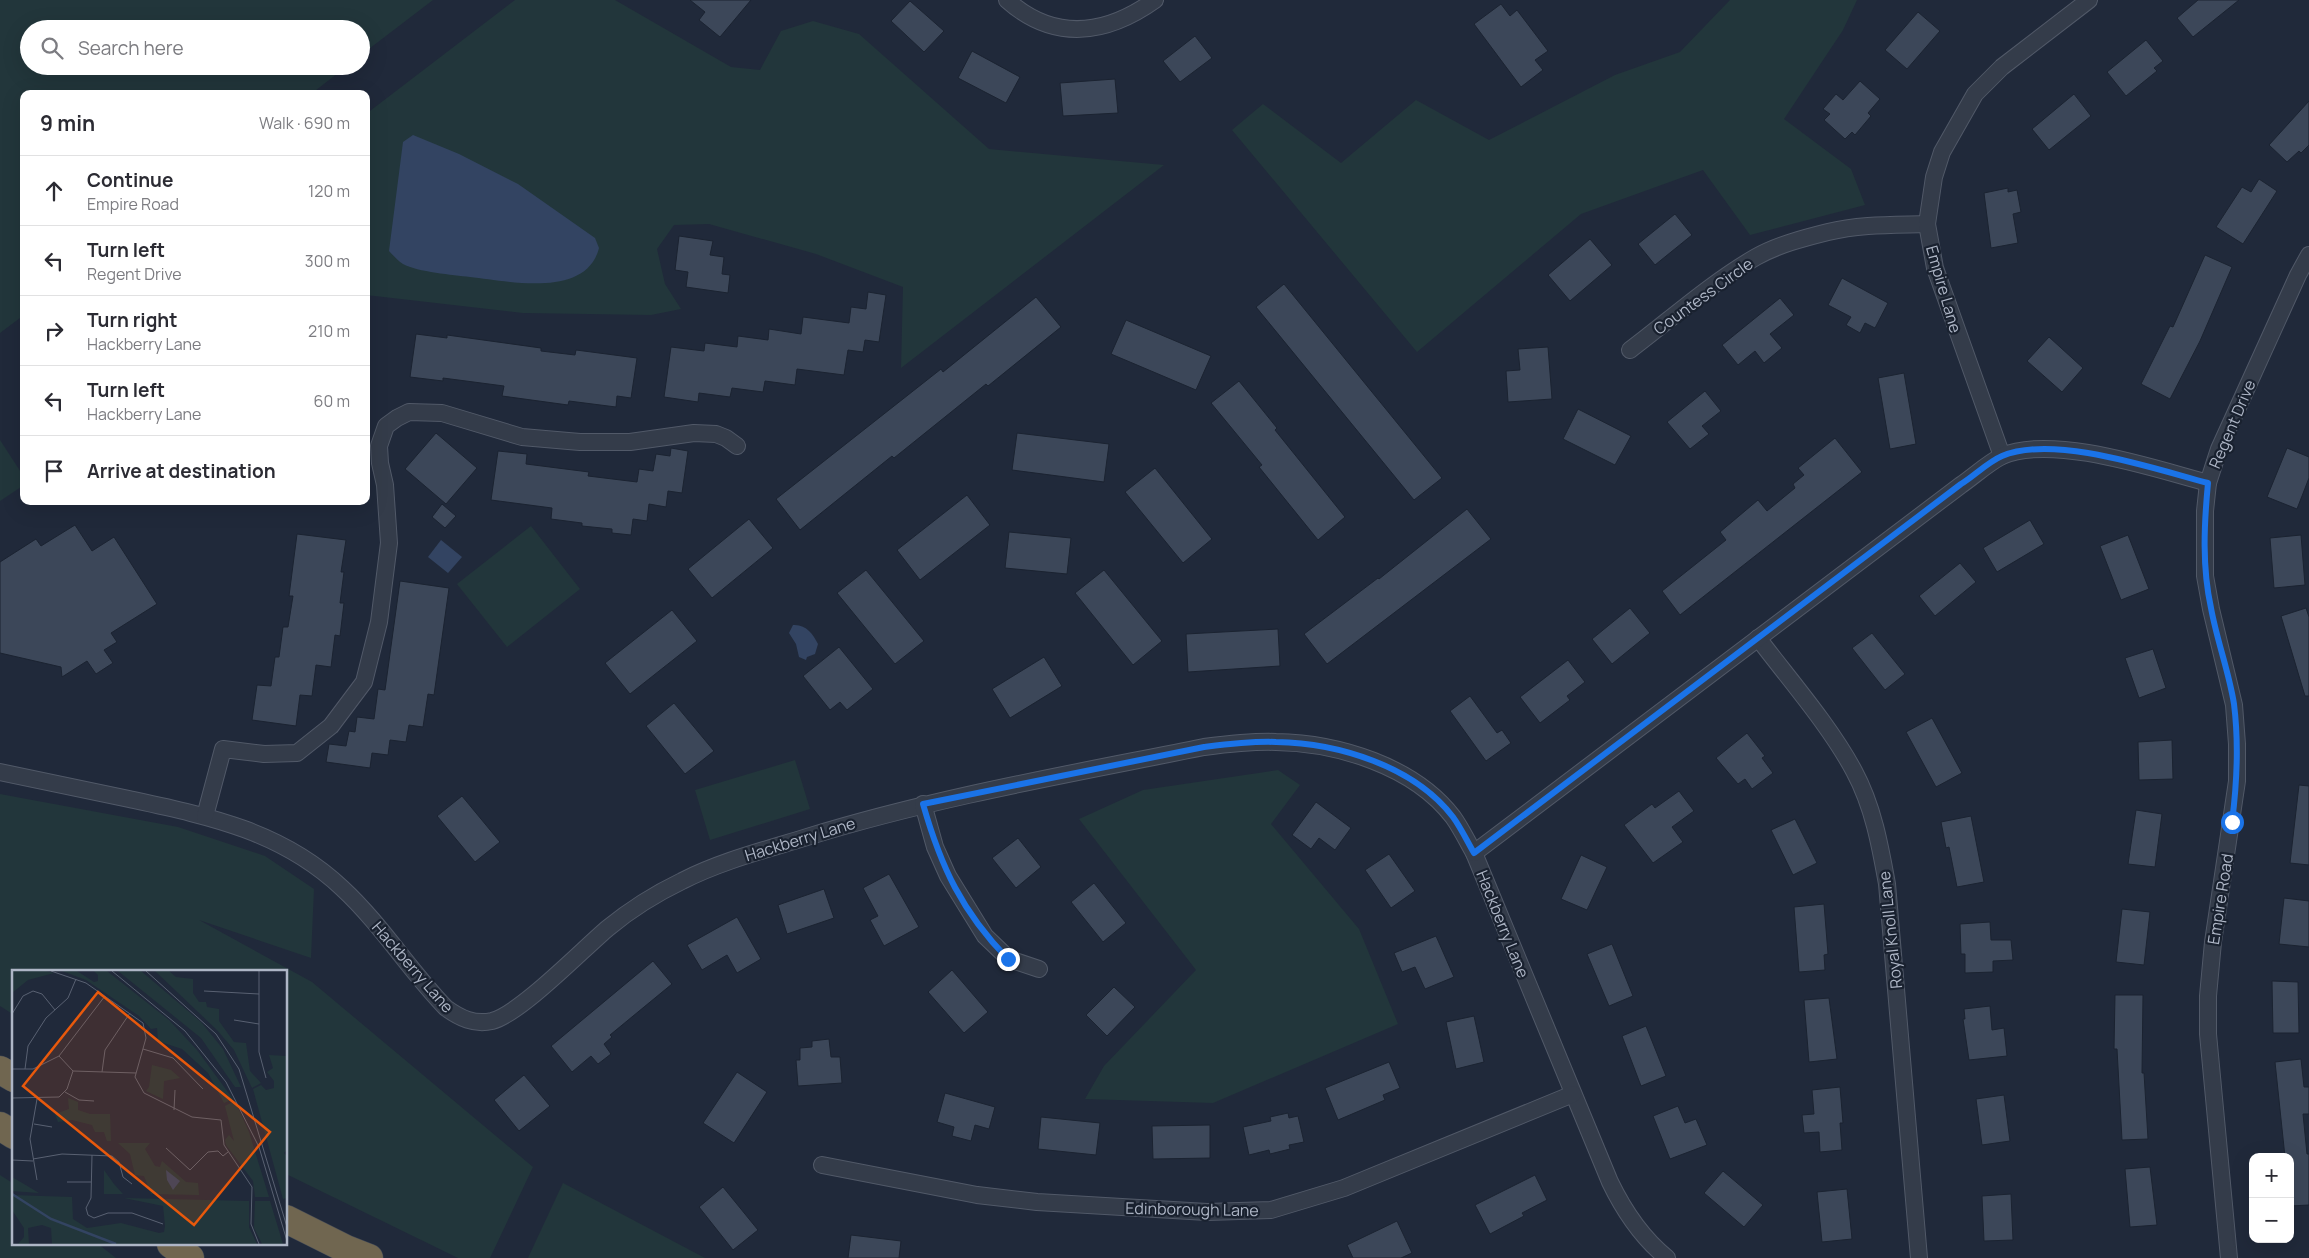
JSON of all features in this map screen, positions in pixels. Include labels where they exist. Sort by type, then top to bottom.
[{"type":"highway","points":[[0,1070],[12,1077]]},
{"type":"highway","points":[[0,1126],[12,1134]]},
{"type":"highway","points":[[288,1220],[346,1250],[369,1258]]},
{"type":"highway","points":[[174,1246],[190,1258]]},
{"type":"street","points":[[1007,0],[1027,16],[1042,23],[1065,29],[1084,30],[1101,27],[1125,18],[1155,0]]},
{"type":"street","name":"Empire Lane","points":[[2002,456],[1946,304],[1935,268],[1927,224],[1934,177],[1942,152],[1975,94],[2002,67],[2090,0]]},
{"type":"street","name":"Countess Circle","points":[[1630,350],[1719,282],[1757,257],[1796,241],[1829,231],[1862,226],[1927,224]]},
{"type":"street","name":"Regent Drive","points":[[1474,853],[1961,484],[2002,456],[2035,449],[2107,456],[2208,483],[2219,449],[2298,275],[2309,255]]},
{"type":"street","points":[[205,816],[223,749],[264,754],[297,753],[331,726],[364,682],[379,622],[389,544],[385,485],[380,463],[379,446],[386,426],[409,412],[442,413],[485,428],[522,437],[580,442],[630,442],[694,434],[716,434],[737,446]]},
{"type":"street","name":"Empire Road","points":[[2208,483],[2204,537],[2206,576],[2211,609],[2232,696],[2237,744],[2236,789],[2212,942],[2208,996],[2208,1034],[2229,1258]]},
{"type":"street","name":"Royal Knoll Lane","points":[[1758,638],[1840,747],[1855,772],[1879,837],[1887,884],[1919,1258]]},
{"type":"street","name":"Hackberry Lane","points":[[0,772],[205,816],[263,835],[308,859],[342,888],[364,910],[446,1008],[456,1015],[474,1022],[494,1020],[518,1006],[633,909],[682,881],[740,858],[866,819],[923,804],[1204,747],[1241,742],[1304,744],[1370,761],[1394,770],[1414,782],[1433,796],[1453,817],[1474,853],[1620,1203],[1649,1242],[1666,1258]]},
{"type":"street","points":[[923,804],[935,847],[948,876],[985,936],[1008,959],[1039,969]]},
{"type":"street","name":"Edinborough Lane","points":[[822,1165],[978,1195],[1028,1202],[1206,1212],[1271,1210],[1344,1188],[1573,1094]]},
{"type":"green space","points":[[0,0],[433,0],[370,48],[370,20],[20,20],[20,75],[335,75],[316,90],[20,90],[20,318],[0,333]]},
{"type":"green space","points":[[515,0],[615,0],[731,67],[760,70],[781,31],[813,21],[859,34],[989,149],[1164,165],[901,368],[903,287],[816,254],[709,224],[674,225],[657,249],[665,284],[681,309],[651,315],[523,313],[370,295],[370,111]]},
{"type":"green space","points":[[1730,0],[1857,0],[1843,30],[1784,119],[1851,169],[1865,205],[1750,235],[1703,170],[1581,214],[1417,352],[1232,130],[1263,104],[1341,163],[1416,100],[1489,140],[1615,75],[1680,52]]},
{"type":"green space","points":[[0,440],[20,471],[20,488],[0,501]]},
{"type":"green space","points":[[531,526],[580,589],[507,647],[457,584]]},
{"type":"green space","points":[[795,760],[810,809],[710,840],[695,790]]},
{"type":"green space","points":[[1278,770],[1300,785],[1271,824],[1359,929],[1398,1024],[1213,1103],[1085,1099],[1104,1066],[1196,970],[1079,819],[1143,790]]},
{"type":"green space","points":[[0,794],[178,827],[265,856],[314,889],[311,958],[199,920],[312,982],[533,1167],[490,1258],[458,1258],[288,1175],[288,970],[12,970],[12,1014],[0,1006]]},
{"type":"green space","points":[[0,1175],[12,1183],[12,1246],[101,1246],[116,1258],[0,1258]]},
{"type":"green space","points":[[563,1183],[705,1258],[528,1258]]},
{"type":"water","points":[[413,135],[459,154],[518,184],[595,238],[599,248],[591,264],[579,275],[562,281],[524,283],[436,273],[409,267],[401,263],[389,251],[403,142]]},
{"type":"water","points":[[441,540],[462,557],[448,573],[428,557]]},
{"type":"water","points":[[793,625],[805,628],[811,633],[818,644],[815,654],[807,657],[806,660],[799,657],[796,644],[789,633]]},
{"type":"building","points":[[690,0],[751,0],[720,37],[699,20],[705,12]]},
{"type":"building","points":[[2198,0],[2239,0],[2193,37],[2177,18]]},
{"type":"building","points":[[910,1],[944,31],[924,52],[891,21]]},
{"type":"building","points":[[1501,4],[1510,16],[1517,10],[1548,51],[1535,60],[1543,70],[1521,87],[1474,24]]},
{"type":"building","points":[[1918,12],[1940,31],[1907,69],[1885,50]]},
{"type":"building","points":[[1195,36],[1212,58],[1180,82],[1163,61]]},
{"type":"building","points":[[2146,40],[2163,61],[2154,68],[2157,71],[2126,96],[2107,72]]},
{"type":"building","points":[[972,51],[1020,77],[1006,103],[958,78]]},
{"type":"building","points":[[1115,79],[1118,113],[1063,116],[1060,83]]},
{"type":"building","points":[[1860,81],[1880,99],[1868,113],[1871,116],[1855,135],[1852,132],[1845,139],[1824,120],[1830,114],[1823,109],[1836,94],[1843,100]]},
{"type":"building","points":[[2074,94],[2091,116],[2049,150],[2032,129]]},
{"type":"building","points":[[2309,101],[2309,145],[2287,162],[2269,145]]},
{"type":"building","points":[[2259,179],[2277,191],[2243,244],[2216,227],[2242,187],[2251,192]]},
{"type":"building","points":[[2008,188],[2008,192],[2017,190],[2021,212],[2013,214],[2018,243],[1991,248],[1984,193]]},
{"type":"building","points":[[1675,214],[1692,235],[1655,265],[1638,244]]},
{"type":"building","points":[[679,236],[713,241],[710,255],[724,257],[722,274],[730,275],[728,293],[686,287],[688,272],[675,270]]},
{"type":"building","points":[[1590,239],[1612,265],[1570,301],[1548,275]]},
{"type":"building","points":[[2205,255],[2232,267],[2200,341],[2170,399],[2141,384],[2170,326],[2173,327]]},
{"type":"building","points":[[1842,278],[1888,303],[1875,328],[1865,323],[1860,333],[1846,325],[1851,317],[1828,305]]},
{"type":"building","points":[[1284,284],[1442,478],[1414,500],[1256,307]]},
{"type":"building","points":[[868,292],[886,295],[879,342],[865,340],[863,352],[848,350],[844,375],[797,369],[795,385],[765,381],[763,392],[732,388],[730,397],[699,393],[698,402],[664,397],[671,347],[704,351],[705,343],[737,347],[738,336],[768,340],[769,329],[801,334],[803,317],[849,323],[851,307],[866,309]]},
{"type":"building","points":[[1036,297],[1061,327],[894,458],[892,456],[800,530],[776,499],[941,369],[943,372]]},
{"type":"building","points":[[1780,298],[1794,315],[1770,334],[1782,348],[1764,363],[1755,351],[1738,365],[1722,345]]},
{"type":"building","points":[[1126,320],[1211,356],[1196,390],[1111,354]]},
{"type":"building","points":[[416,334],[447,338],[447,335],[541,348],[541,351],[575,355],[576,350],[637,358],[631,398],[617,396],[616,407],[569,401],[568,405],[502,396],[504,386],[443,378],[443,381],[410,377]]},
{"type":"building","points":[[2049,337],[2083,368],[2062,392],[2027,361]]},
{"type":"building","points":[[1548,347],[1552,399],[1508,402],[1506,371],[1520,370],[1518,349]]},
{"type":"building","points":[[1904,373],[1916,444],[1890,449],[1878,378]]},
{"type":"building","points":[[1239,381],[1277,428],[1275,430],[1345,517],[1318,540],[1259,467],[1262,465],[1211,403]]},
{"type":"building","points":[[1705,391],[1721,411],[1702,426],[1709,434],[1690,449],[1667,422]]},
{"type":"building","points":[[1578,409],[1631,436],[1615,465],[1563,439]]},
{"type":"building","points":[[436,433],[477,468],[446,504],[405,469]]},
{"type":"building","points":[[1017,433],[1109,444],[1104,482],[1012,470]]},
{"type":"building","points":[[1835,438],[1862,472],[1680,615],[1662,591],[1726,540],[1720,532],[1758,500],[1767,511],[1795,488],[1793,484],[1804,475],[1798,468]]},
{"type":"building","points":[[671,448],[688,451],[682,493],[668,491],[666,507],[649,504],[647,521],[633,519],[631,535],[612,533],[612,529],[582,526],[582,523],[551,519],[552,508],[491,500],[498,451],[527,454],[526,464],[589,472],[588,476],[637,482],[639,469],[653,471],[656,454],[670,456]]},
{"type":"building","points":[[2287,448],[2309,457],[2309,478],[2297,509],[2267,497]]},
{"type":"building","points":[[1155,468],[1212,539],[1183,563],[1125,492]]},
{"type":"building","points":[[967,495],[990,525],[920,580],[897,550]]},
{"type":"building","points":[[442,504],[456,516],[445,528],[432,517]]},
{"type":"building","points":[[1467,509],[1491,539],[1327,664],[1304,634],[1379,579]]},
{"type":"building","points":[[749,519],[773,548],[712,598],[688,569]]},
{"type":"building","points":[[2030,520],[2044,544],[1997,572],[1983,548]]},
{"type":"building","points":[[75,525],[92,551],[114,537],[157,604],[111,633],[117,642],[104,650],[113,663],[96,674],[87,661],[62,677],[61,667],[0,653],[0,562],[36,539],[41,546]]},
{"type":"building","points":[[1009,532],[1071,538],[1067,574],[1005,568]]},
{"type":"building","points":[[297,534],[346,540],[341,572],[344,572],[340,603],[344,603],[340,636],[335,635],[331,667],[316,665],[312,696],[300,695],[296,726],[252,720],[257,685],[271,686],[275,657],[279,657],[283,627],[288,627],[293,596],[289,596]]},
{"type":"building","points":[[2128,535],[2149,589],[2121,600],[2100,546]]},
{"type":"building","points":[[2301,535],[2305,585],[2274,588],[2270,538]]},
{"type":"building","points":[[1960,563],[1976,582],[1935,616],[1919,596]]},
{"type":"building","points":[[866,570],[924,641],[895,664],[837,593]]},
{"type":"building","points":[[1104,570],[1162,641],[1133,665],[1075,593]]},
{"type":"building","points":[[400,581],[449,588],[434,695],[428,694],[423,727],[409,725],[406,742],[390,740],[388,755],[372,753],[370,768],[326,762],[329,744],[346,746],[349,731],[355,732],[357,717],[374,719],[378,689],[385,690]]},
{"type":"building","points":[[1630,608],[1650,633],[1612,664],[1592,639]]},
{"type":"building","points":[[2306,608],[2309,617],[2309,696],[2305,696],[2281,616]]},
{"type":"building","points":[[672,610],[697,641],[630,694],[605,663]]},
{"type":"building","points":[[1278,629],[1280,666],[1188,672],[1186,634]]},
{"type":"building","points":[[1872,633],[1905,674],[1885,690],[1852,648]]},
{"type":"building","points":[[839,647],[873,689],[847,710],[840,702],[830,710],[803,676]]},
{"type":"building","points":[[2153,649],[2166,688],[2139,698],[2125,658]]},
{"type":"building","points":[[1044,657],[1062,686],[1010,718],[992,689]]},
{"type":"building","points":[[1568,660],[1585,682],[1567,696],[1570,700],[1540,723],[1520,697]]},
{"type":"building","points":[[1470,696],[1497,733],[1502,730],[1511,743],[1486,761],[1450,711]]},
{"type":"building","points":[[674,703],[714,751],[685,774],[646,726]]},
{"type":"building","points":[[1932,718],[1962,773],[1936,787],[1906,732]]},
{"type":"building","points":[[1747,733],[1765,756],[1762,758],[1773,773],[1752,789],[1745,779],[1738,784],[1716,758]]},
{"type":"building","points":[[2172,740],[2173,779],[2139,780],[2138,742]]},
{"type":"building","points":[[2299,785],[2309,786],[2309,865],[2290,863]]},
{"type":"building","points":[[1679,791],[1694,811],[1672,827],[1683,842],[1653,863],[1624,825],[1652,804],[1655,808]]},
{"type":"building","points":[[462,796],[500,842],[475,862],[437,816]]},
{"type":"building","points":[[1316,802],[1351,828],[1335,850],[1319,838],[1311,849],[1292,835]]},
{"type":"building","points":[[2136,810],[2162,814],[2155,867],[2128,864]]},
{"type":"building","points":[[1971,816],[1984,882],[1957,887],[1949,847],[1946,848],[1941,822]]},
{"type":"building","points":[[1795,819],[1817,863],[1793,875],[1771,830]]},
{"type":"building","points":[[1018,838],[1041,867],[1016,888],[992,858]]},
{"type":"building","points":[[1389,854],[1415,891],[1391,908],[1365,870]]},
{"type":"building","points":[[1581,855],[1607,867],[1587,910],[1561,899]]},
{"type":"building","points":[[889,874],[919,927],[884,946],[870,920],[878,916],[863,888]]},
{"type":"building","points":[[1094,883],[1126,923],[1103,942],[1071,902]]},
{"type":"building","points":[[824,889],[834,918],[787,934],[778,905]]},
{"type":"building","points":[[2284,898],[2309,901],[2309,947],[2279,944]]},
{"type":"building","points":[[1824,904],[1828,954],[1824,955],[1825,970],[1799,972],[1794,907]]},
{"type":"building","points":[[2122,909],[2150,912],[2144,965],[2116,962]]},
{"type":"building","points":[[737,917],[761,959],[737,973],[727,955],[702,970],[687,945]]},
{"type":"building","points":[[1990,922],[1991,940],[2011,940],[2013,960],[1993,961],[1993,972],[1965,973],[1965,954],[1961,954],[1960,924]]},
{"type":"building","points":[[1436,936],[1454,977],[1425,989],[1415,967],[1402,972],[1394,953]]},
{"type":"building","points":[[1612,944],[1633,996],[1609,1006],[1587,954]]},
{"type":"building","points":[[653,961],[672,984],[610,1035],[612,1037],[604,1044],[611,1054],[598,1064],[591,1056],[572,1072],[551,1046]]},
{"type":"building","points":[[952,970],[988,1012],[964,1033],[928,992]]},
{"type":"building","points":[[2272,981],[2298,982],[2299,1033],[2273,1033]]},
{"type":"building","points":[[1114,987],[1135,1007],[1107,1036],[1086,1015]]},
{"type":"building","points":[[2115,995],[2143,995],[2142,1073],[2144,1073],[2148,1139],[2122,1140],[2117,1049],[2114,1049]]},
{"type":"building","points":[[1829,998],[1837,1059],[1809,1062],[1804,1000]]},
{"type":"building","points":[[1990,1006],[1992,1030],[2004,1028],[2007,1056],[1969,1060],[1963,1019],[1965,1019],[1964,1009]]},
{"type":"building","points":[[1474,1016],[1484,1062],[1456,1069],[1446,1022]]},
{"type":"building","points":[[1646,1026],[1666,1076],[1641,1086],[1622,1036]]},
{"type":"building","points":[[829,1039],[831,1057],[840,1057],[842,1083],[798,1086],[796,1060],[800,1060],[800,1048],[812,1047],[812,1041]]},
{"type":"building","points":[[2301,1059],[2304,1087],[2309,1087],[2309,1114],[2303,1114],[2307,1154],[2309,1154],[2309,1205],[2294,1206],[2294,1153],[2285,1153],[2275,1062]]},
{"type":"building","points":[[1389,1062],[1400,1088],[1383,1095],[1385,1100],[1338,1120],[1325,1088]]},
{"type":"building","points":[[737,1072],[767,1092],[734,1143],[703,1123]]},
{"type":"building","points":[[524,1075],[550,1106],[519,1131],[494,1100]]},
{"type":"building","points":[[1840,1087],[1843,1123],[1840,1123],[1842,1150],[1820,1152],[1819,1132],[1804,1133],[1802,1115],[1814,1114],[1812,1090]]},
{"type":"building","points":[[945,1093],[995,1107],[989,1129],[975,1125],[971,1141],[952,1136],[954,1127],[937,1122]]},
{"type":"building","points":[[2004,1095],[2010,1141],[1982,1145],[1976,1099]]},
{"type":"building","points":[[1678,1106],[1685,1123],[1696,1119],[1707,1145],[1670,1159],[1653,1116]]},
{"type":"building","points":[[1288,1113],[1289,1118],[1298,1116],[1304,1142],[1289,1145],[1290,1149],[1270,1154],[1269,1150],[1249,1155],[1243,1127],[1271,1121],[1270,1117]]},
{"type":"building","points":[[1041,1117],[1100,1123],[1096,1155],[1038,1149]]},
{"type":"building","points":[[1210,1125],[1210,1158],[1153,1159],[1152,1126]]},
{"type":"building","points":[[2150,1167],[2157,1225],[2130,1227],[2125,1169]]},
{"type":"building","points":[[1723,1171],[1763,1205],[1744,1227],[1704,1193]]},
{"type":"building","points":[[1535,1175],[1547,1200],[1522,1213],[1524,1216],[1490,1234],[1475,1205]]},
{"type":"building","points":[[723,1187],[758,1230],[733,1250],[699,1207]]},
{"type":"building","points":[[1847,1189],[1852,1239],[1822,1242],[1817,1192]]},
{"type":"building","points":[[2011,1194],[2013,1240],[1984,1241],[1982,1196]]},
{"type":"building","points":[[1397,1221],[1412,1253],[1401,1258],[1353,1258],[1347,1245]]},
{"type":"building","points":[[851,1235],[901,1241],[899,1258],[848,1258]]},
{"type":"route","points":[[1008,959],[985,936],[961,900],[935,847],[923,804],[1204,747],[1241,742],[1304,744],[1334,750],[1370,761],[1394,770],[1414,782],[1433,796],[1453,817],[1474,853],[1961,484],[2002,456],[2035,449],[2107,456],[2208,483],[2204,537],[2206,576],[2211,609],[2234,704],[2237,744],[2237,781],[2232,822]]}]
